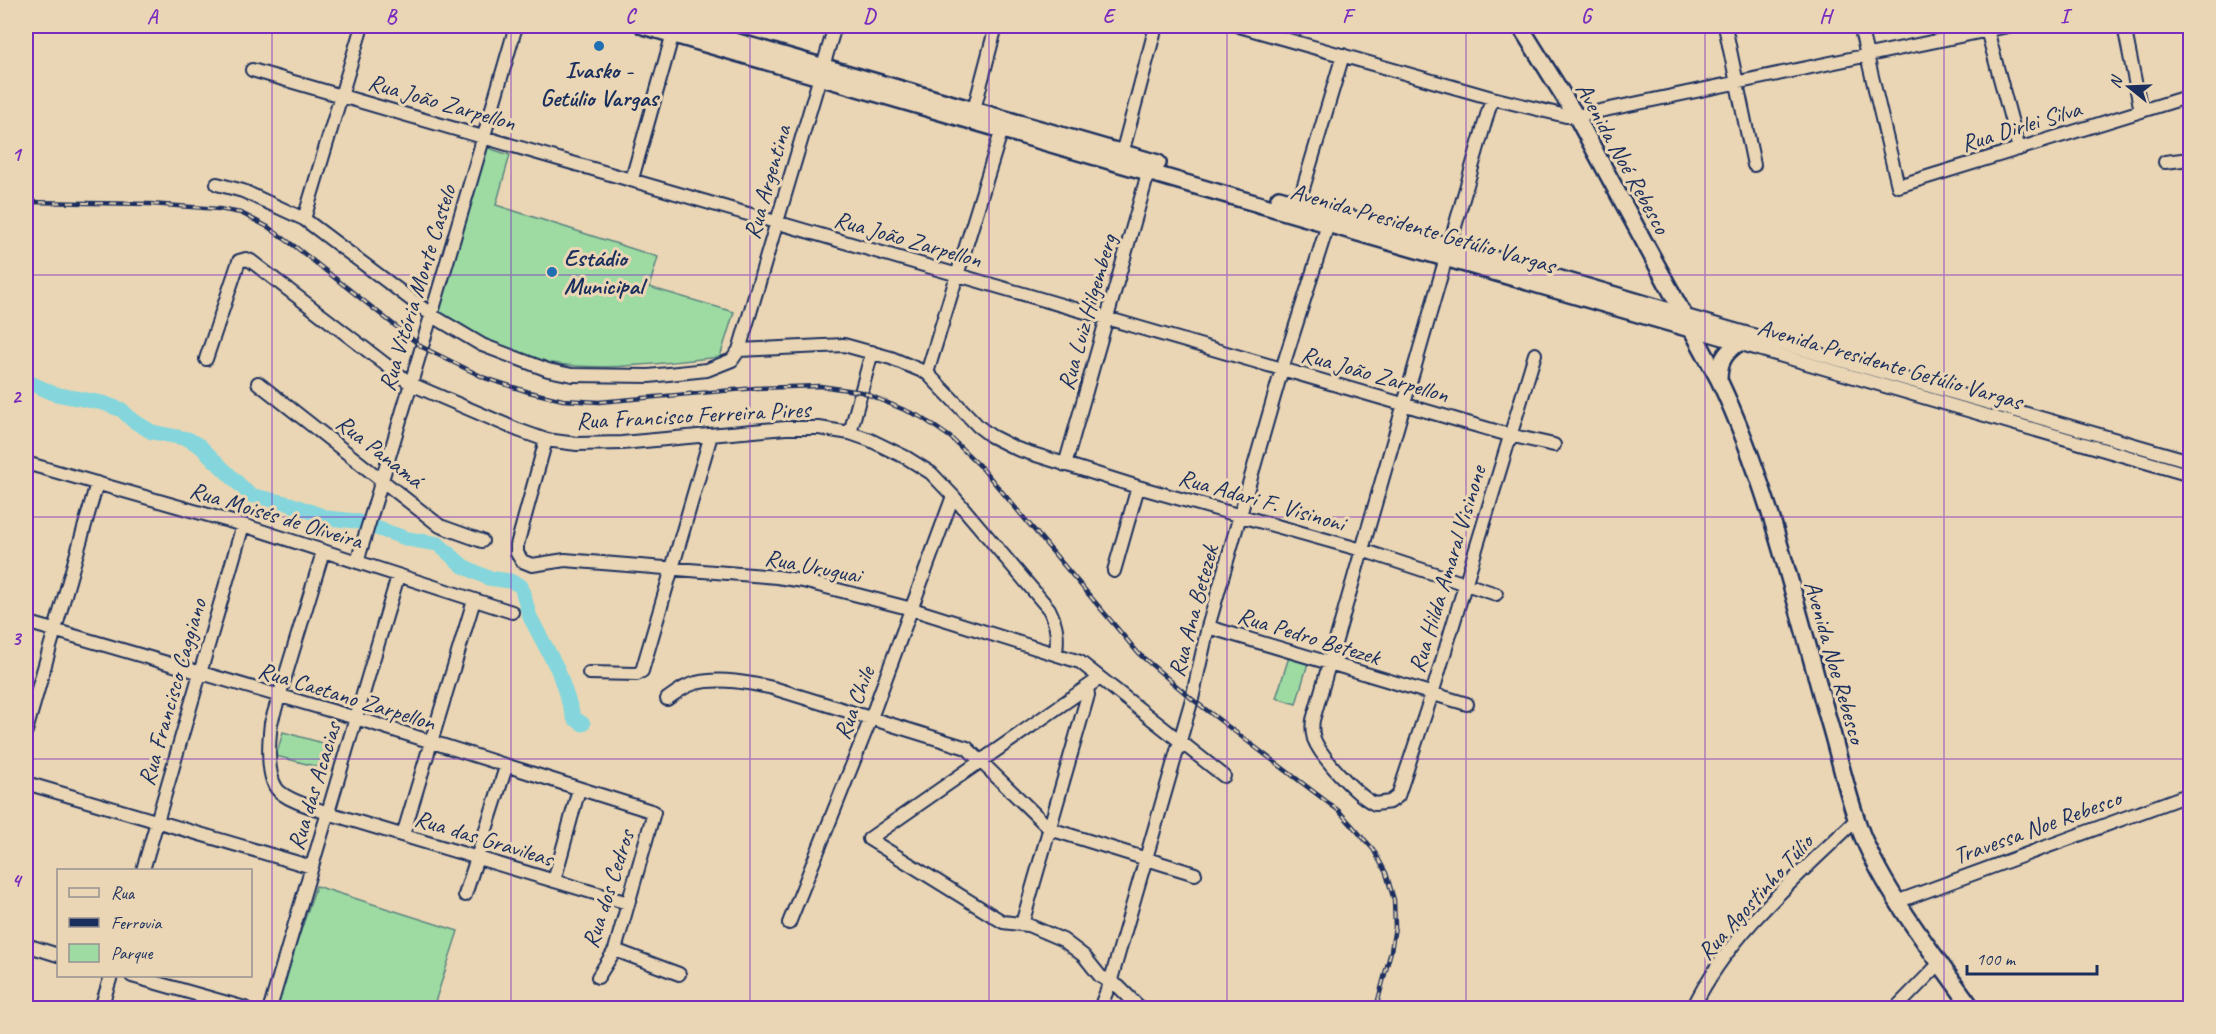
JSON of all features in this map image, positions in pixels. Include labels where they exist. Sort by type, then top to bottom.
[{"type":"main road","name":"Avenida Presidente Getúlio Vargas","points":[[643,26],[677,28],[1330,219],[1683,315]]},
{"type":"main road","name":"Avenida Noé Rebesco","points":[[1520,26],[1576,116],[1683,315]]},
{"type":"main road","name":"Avenida Presidente Getúlio Vargas","points":[[972,115],[1002,129],[1121,157]]},
{"type":"main road","name":"Avenida Presidente Getúlio Vargas","points":[[1447,252],[1690,329]]},
{"type":"main road","name":"Avenida Noe Rebesco","points":[[1683,315],[1719,380],[1739,423],[1772,523],[1857,819],[1869,850],[1899,901],[1972,1008]]},
{"type":"main road","points":[[1719,380],[1720,362],[1729,350],[1739,344]]},
{"type":"street","points":[[304,219],[362,26]]},
{"type":"street","name":"Rua Vitória Monte Castelo","points":[[357,562],[373,515],[516,26]]},
{"type":"street","name":"Rua Argentina","points":[[739,350],[835,26]]},
{"type":"street","points":[[972,115],[996,26]]},
{"type":"street","points":[[1121,157],[1156,26]]},
{"type":"street","points":[[1239,26],[1492,98],[1556,115],[1576,116],[1736,81],[1866,56],[1987,27],[2008,26]]},
{"type":"street","points":[[1725,26],[1754,165]]},
{"type":"street","points":[[1860,26],[1866,56]]},
{"type":"street","points":[[2124,26],[2141,111]]},
{"type":"street","points":[[1987,27],[2019,149]]},
{"type":"street","points":[[632,179],[677,28]]},
{"type":"street","points":[[1297,209],[1343,56]]},
{"type":"street","name":"Rua Dirlei Silva","points":[[1866,56],[1898,186],[2190,96]]},
{"type":"street","name":"Rua João Zarpellon","points":[[252,70],[1509,435],[1554,445]]},
{"type":"street","points":[[1329,664],[1492,98]]},
{"type":"street","points":[[927,374],[1002,129]]},
{"type":"street","points":[[2165,162],[2190,159]]},
{"type":"street","name":"Rua Luiz Hilgemberg","points":[[1065,465],[1150,166]]},
{"type":"street","points":[[217,184],[243,191],[304,219],[432,316],[482,345],[548,370],[572,375],[649,376],[707,370],[732,360],[739,350]]},
{"type":"street","name":"Rua Ana Betezek","points":[[1100,1008],[1110,983],[1192,699],[1208,627],[1282,369],[1330,219]]},
{"type":"street","name":"Rua Francisco Ferreira Pires","points":[[206,359],[239,261],[246,259],[411,384],[546,440],[577,444],[622,443],[786,428],[819,428],[850,432],[907,458],[931,473],[953,496],[1049,609],[1058,633],[1056,653]]},
{"type":"street","name":"Avenida Presidente Getúlio Vargas","points":[[1683,315],[2190,475]]},
{"type":"street","name":"Avenida Presidente Getúlio Vargas","points":[[1690,329],[1739,344],[1867,374],[2190,461]]},
{"type":"street","name":"Rua Adari F. Visinoni","points":[[739,350],[844,345],[910,364],[927,374],[978,426],[991,436],[1017,449],[1138,487],[1362,550],[1496,594]]},
{"type":"street","points":[[850,432],[872,352]]},
{"type":"street","name":"Rua Hilda Amaral Visinone","points":[[1329,664],[1312,720],[1314,737],[1320,751],[1359,794],[1375,804],[1390,802],[1398,796],[1432,694],[1535,354]]},
{"type":"street","name":"Rua Panamá","points":[[258,383],[440,526],[482,541]]},
{"type":"street","points":[[589,673],[637,674],[642,671],[711,435]]},
{"type":"street","name":"Rua Uruguai","points":[[546,440],[517,545],[517,553],[522,561],[532,565],[565,560],[802,581],[912,609],[1056,653],[1080,662],[1224,776]]},
{"type":"street","name":"Rua Moisés de Oliveira","points":[[26,463],[243,525],[512,612]]},
{"type":"street","points":[[26,731],[97,483]]},
{"type":"street","points":[[1114,571],[1138,487]]},
{"type":"street","name":"Rua Chile","points":[[789,923],[912,609],[953,496]]},
{"type":"street","name":"Rua Francisco Caggiano","points":[[142,869],[243,525]]},
{"type":"street","points":[[279,697],[323,552]]},
{"type":"street","name":"Rua das Acacias","points":[[270,1008],[398,576]]},
{"type":"street","points":[[403,835],[474,600]]},
{"type":"street","name":"Rua Caetano Zarpellon","points":[[26,622],[356,718],[654,813]]},
{"type":"street","name":"Rua Pedro Betezek","points":[[1208,627],[1467,704]]},
{"type":"street","points":[[1100,678],[869,839],[1003,922],[1022,924],[1052,934],[1069,944],[1140,1008]]},
{"type":"street","points":[[667,699],[696,682],[740,682],[773,688],[968,748],[1050,829],[1195,874]]},
{"type":"street","points":[[1022,924],[1088,695],[1087,687]]},
{"type":"street","name":"Rua das Gravileas","points":[[279,697],[271,723],[269,741],[272,778],[277,790],[286,796],[328,813],[628,903]]},
{"type":"street","points":[[465,895],[506,767]]},
{"type":"street","points":[[26,783],[312,867]]},
{"type":"street","points":[[554,881],[579,789]]},
{"type":"street","name":"Travessa Noe Rebesco","points":[[1899,901],[2190,794]]},
{"type":"street","name":"Rua dos Cedros","points":[[598,977],[615,950],[654,813]]},
{"type":"street","name":"Rua Agostinho Túlio","points":[[1693,1008],[1712,975],[1742,935],[1791,883],[1857,819]]},
{"type":"street","points":[[26,945],[57,955]]},
{"type":"street","points":[[615,950],[679,974]]},
{"type":"street","points":[[1896,1008],[1940,963]]},
{"type":"street","points":[[101,1008],[110,977]]},
{"type":"street","points":[[139,977],[244,1008]]},
{"type":"green space","name":"Estádio Municipal","points":[[485,147],[510,155],[496,205],[658,257],[649,287],[734,312],[720,357],[615,367],[563,365],[511,353],[437,317]]},
{"type":"green space","points":[[1289,657],[1308,663],[1296,704],[1276,698]]},
{"type":"green space","points":[[283,732],[330,745],[322,768],[276,756]]},
{"type":"green space","points":[[316,886],[458,931],[433,1008],[275,1008]]},
{"type":"waterway","points":[[26,381],[55,394],[103,403],[122,410],[132,420],[152,432],[188,439],[200,446],[250,495],[290,504],[328,518],[356,521],[408,539],[438,544],[463,566],[488,578],[510,581],[521,586],[530,617],[558,670],[574,718],[583,724]]},
{"type":"railway","points":[[26,202],[150,204],[219,209],[241,213],[268,227],[297,248],[422,347],[485,378],[529,392],[563,400],[599,402],[756,388],[820,386],[862,392],[921,417],[950,437],[981,467],[1139,654],[1192,699],[1339,811],[1373,849],[1386,873],[1394,900],[1395,927],[1376,1008]]},
{"type":"place","name":"Ivasko - Getúlio Vargas","points":[[599,46]]},
{"type":"place","name":"Estádio Municipal","points":[[552,272]]}]
